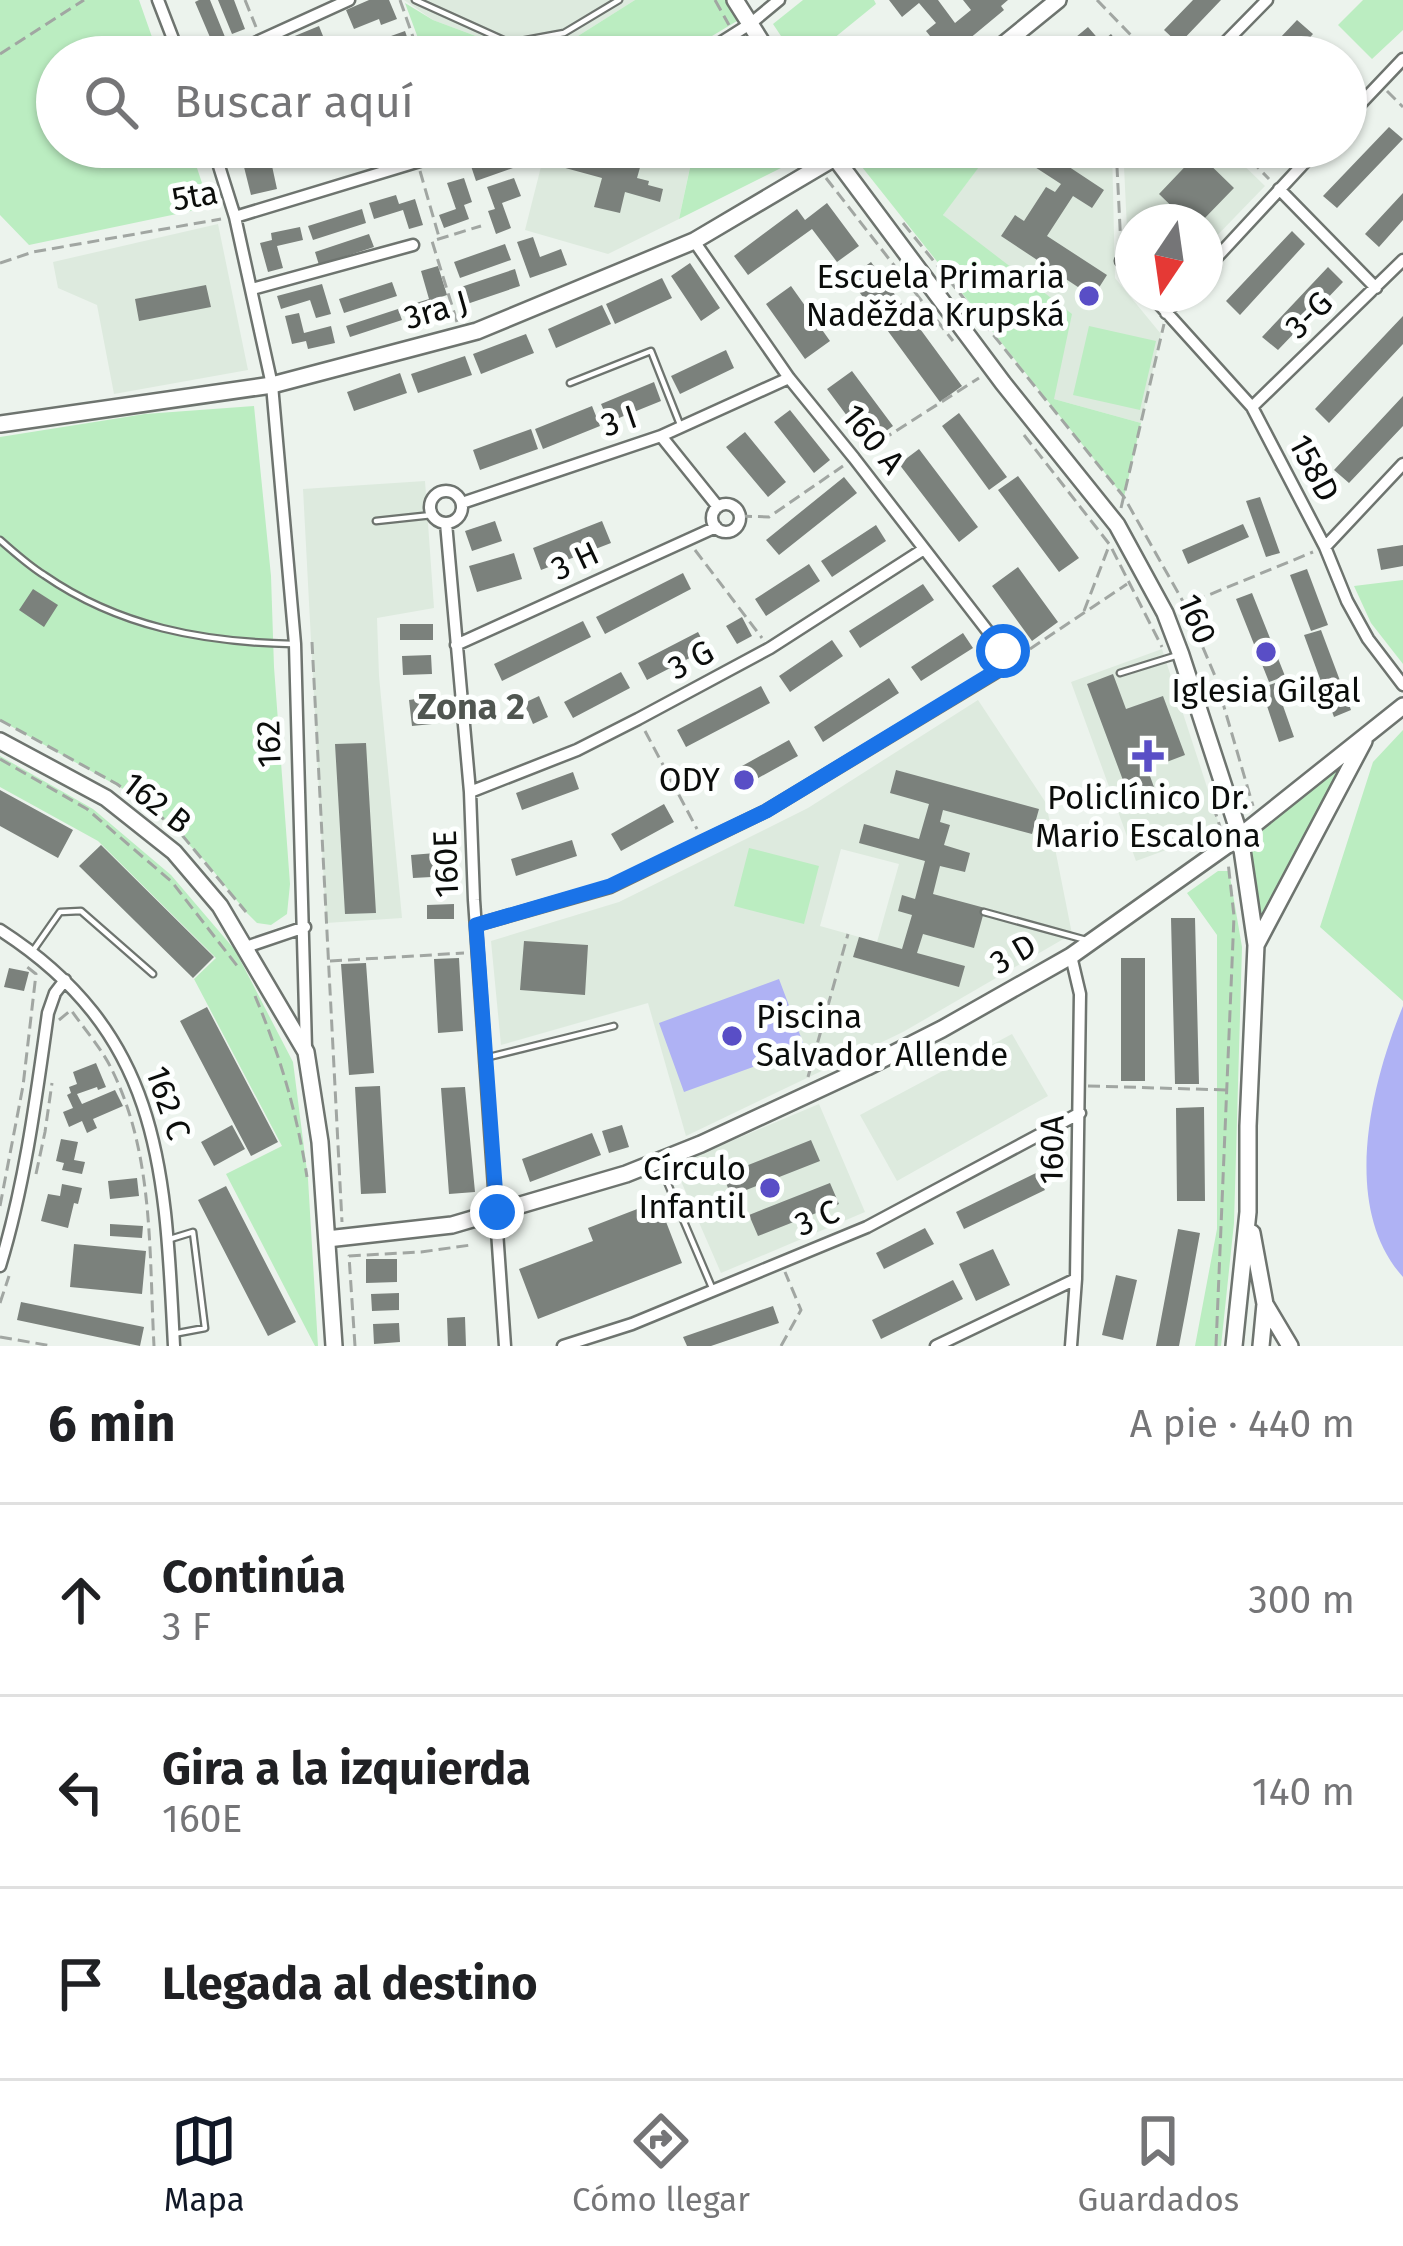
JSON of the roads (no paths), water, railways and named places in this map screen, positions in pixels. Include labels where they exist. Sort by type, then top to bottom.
[{"type":"street","points":[[158,0],[172,36]]},
{"type":"street","points":[[270,36],[349,0]]},
{"type":"street","points":[[735,0],[758,36]]},
{"type":"street","points":[[731,36],[779,0]]},
{"type":"street","points":[[1014,36],[1058,0]]},
{"type":"street","points":[[1232,36],[1268,0]]},
{"type":"street","points":[[1367,97],[1403,59]]},
{"type":"street","name":"162","points":[[220,168],[272,386],[295,644],[306,1052],[320,1142],[334,1346]]},
{"type":"street","name":"5ta","points":[[235,217],[403,168]]},
{"type":"street","name":"3ra J","points":[[0,424],[272,386],[461,335],[694,241],[820,168]]},
{"type":"street","name":"160","points":[[841,168],[1117,525],[1165,613],[1174,657],[1233,840],[1256,945],[1248,1212],[1235,1346]]},
{"type":"street","points":[[1223,250],[1299,168]]},
{"type":"street","points":[[1279,189],[1376,288]]},
{"type":"street","name":"160 A","points":[[476,925],[610,886],[766,811],[998,670],[1003,651],[789,378],[694,241]]},
{"type":"street","points":[[252,289],[413,245]]},
{"type":"street","name":"3-G","points":[[1252,407],[1403,260]]},
{"type":"street","name":"158D","points":[[1166,313],[1252,407],[1325,547],[1347,601],[1403,685]]},
{"type":"street","name":"3 I","points":[[462,502],[661,436],[789,378]]},
{"type":"street","points":[[661,436],[718,507]]},
{"type":"street","points":[[1325,547],[1403,464]]},
{"type":"street","points":[[451,491],[462,502],[461,514],[452,522],[432,515],[430,504],[440,492],[451,491]]},
{"type":"street","points":[[718,507],[738,511],[738,526],[729,532],[716,527],[712,518],[718,507]]},
{"type":"street","name":"160E","points":[[446,523],[470,792],[505,1346]]},
{"type":"street","name":"3 H","points":[[456,645],[716,527]]},
{"type":"street","name":"3 G","points":[[470,792],[577,750],[770,649],[924,550]]},
{"type":"street","name":"3 D","points":[[327,1239],[452,1225],[626,1174],[942,1029],[1091,942],[1233,840],[1403,706]]},
{"type":"street","points":[[1256,945],[1366,737]]},
{"type":"street","name":"162 B","points":[[0,741],[106,798],[174,852],[220,906],[306,1052]]},
{"type":"street","points":[[246,947],[305,927]]},
{"type":"street","name":"162 C","points":[[0,930],[65,980],[110,1033],[140,1095],[163,1184],[173,1340]]},
{"type":"street","name":"160A","points":[[1071,956],[1080,994],[1071,1346]]},
{"type":"street","points":[[6,1266],[48,1013],[65,980]]},
{"type":"street","name":"3 C","points":[[563,1346],[632,1324],[867,1227],[1080,1113]]},
{"type":"street","name":"160","points":[[1248,1212],[1265,1304],[1261,1346]]},
{"type":"street","points":[[936,1346],[1076,1279]]},
{"type":"street","points":[[1237,1318],[1252,1306],[1265,1304],[1290,1346]]},
{"type":"lane","points":[[415,0],[495,36]]},
{"type":"lane","points":[[548,36],[564,33],[619,0]]},
{"type":"lane","points":[[570,383],[651,351],[681,427]]},
{"type":"lane","points":[[376,520],[432,515]]},
{"type":"lane","points":[[0,540],[45,576],[114,614],[167,631],[233,642],[295,644]]},
{"type":"lane","points":[[1120,673],[1174,657]]},
{"type":"lane","points":[[32,952],[60,912],[81,911],[153,974]]},
{"type":"lane","points":[[984,912],[1091,942]]},
{"type":"lane","points":[[485,1058],[614,1026]]},
{"type":"lane","points":[[658,1161],[713,1290]]},
{"type":"lane","points":[[167,1240],[193,1232],[205,1328],[173,1340]]},
{"type":"water","name":"Piscina Salvador Allende","points":[[779,979],[805,1048],[684,1092],[659,1023]]},
{"type":"water","points":[[1403,1006],[1403,1277],[1384,1248],[1372,1216],[1367,1145],[1381,1071]]},
{"type":"place","name":"Escuela Primaria Naděžda Krupská","points":[[1089,296]]},
{"type":"place","name":"Iglesia Gilgal","points":[[1266,652]]},
{"type":"place","name":"Policlínico Dr. Mario Escalona","points":[[1148,756]]},
{"type":"place","name":"ODY","points":[[744,780]]},
{"type":"place","name":"Piscina Salvador Allende","points":[[732,1036]]},
{"type":"place","name":"Círculo Infantil","points":[[770,1188]]},
{"type":"district","name":"Zona 2","points":[[471,707]]}]
